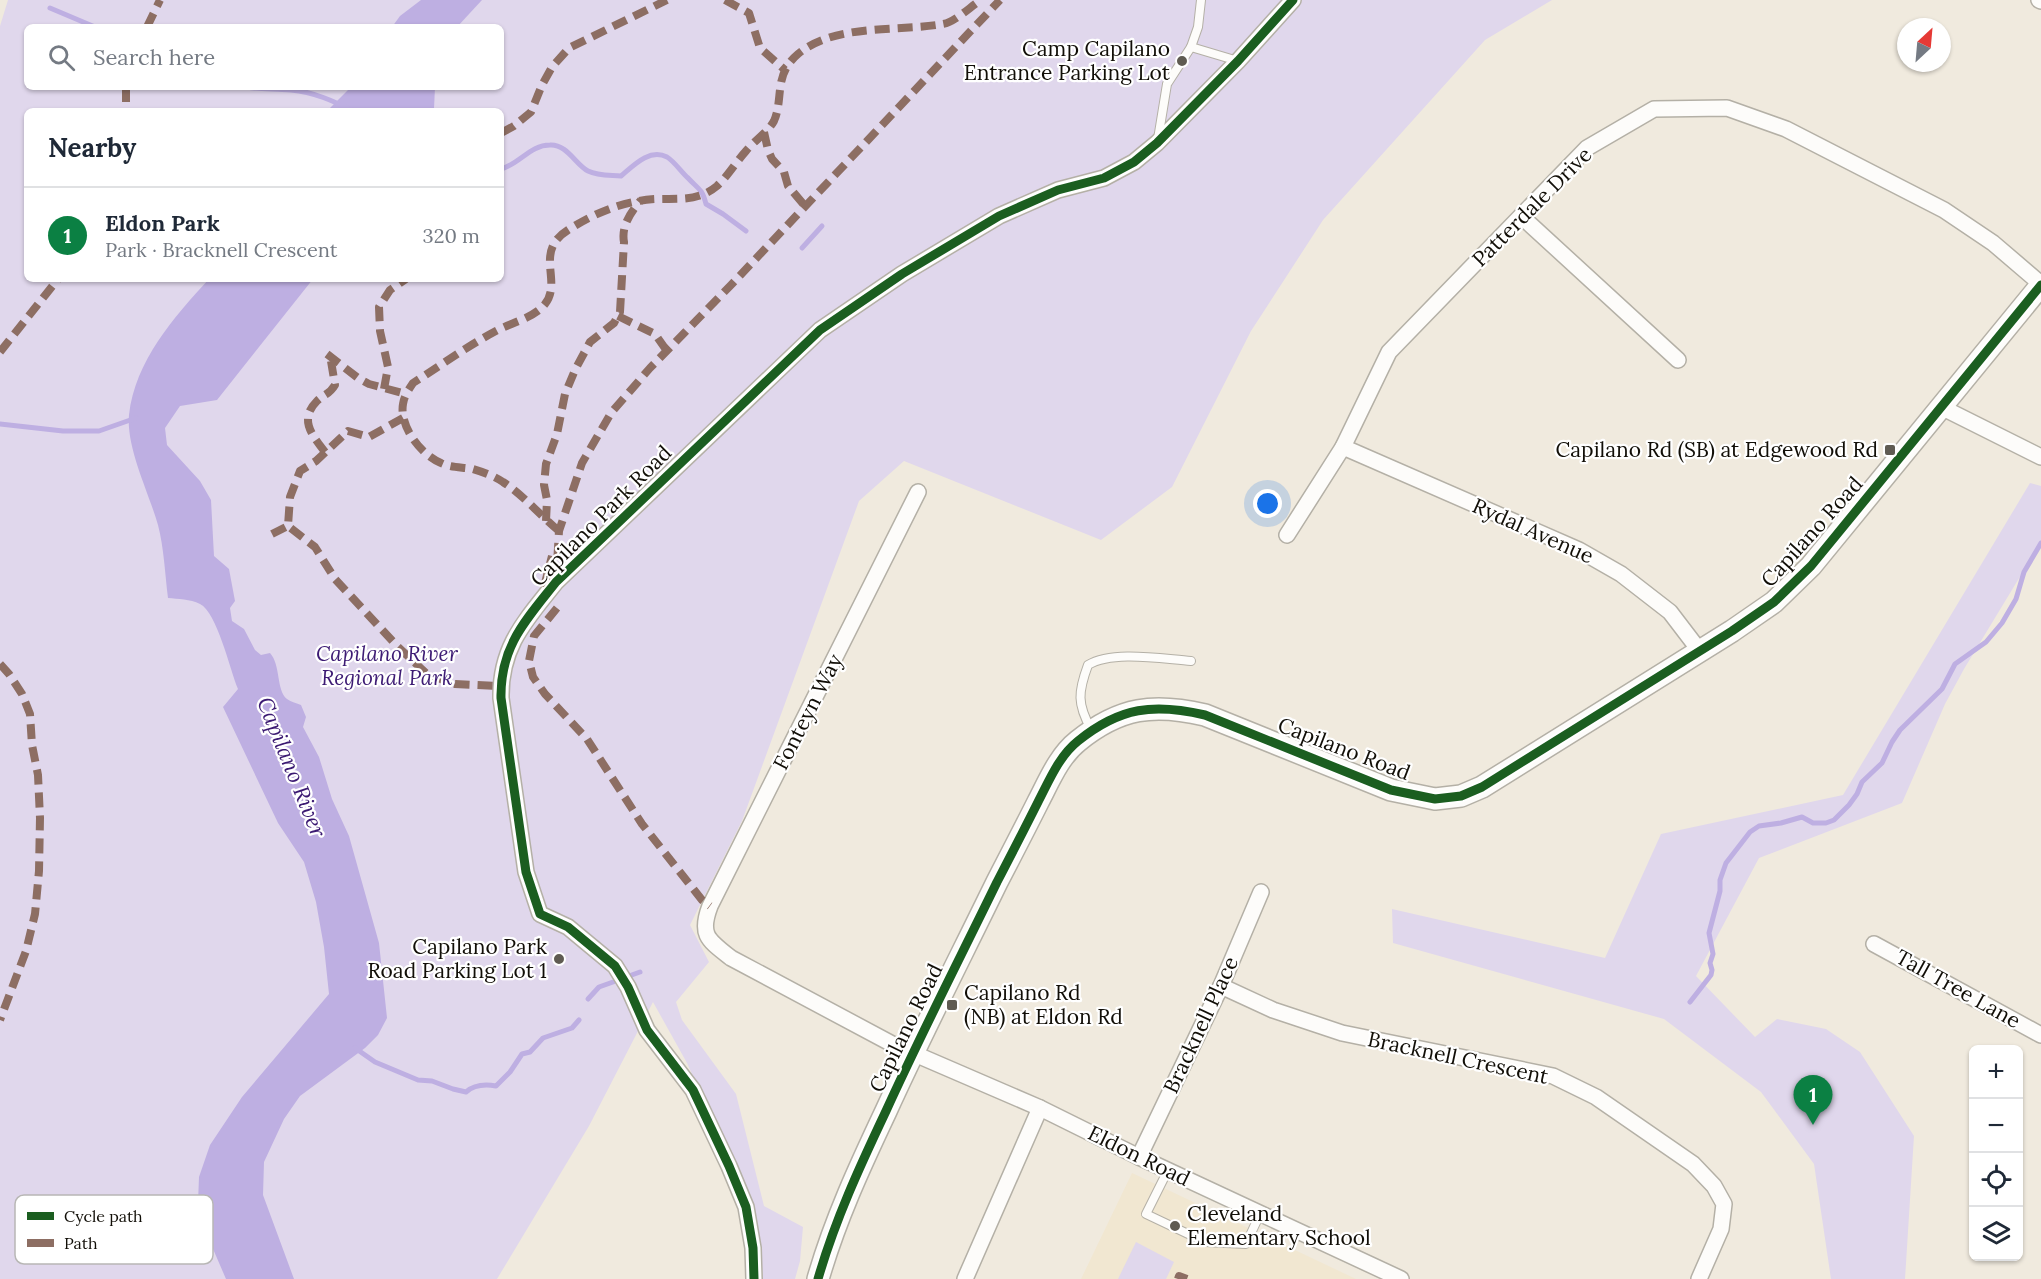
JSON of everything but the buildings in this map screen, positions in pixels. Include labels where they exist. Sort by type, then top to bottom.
[{"type":"main road","name":"Capilano Road","points":[[818,1279],[829,1241],[849,1190],[913,1053],[1012,852],[1057,767],[1076,742],[1110,720],[1132,712],[1155,708],[1176,708],[1205,716],[1391,790],[1435,799],[1461,796],[1482,787],[1732,631],[1774,602],[1811,566],[2041,285]]},
{"type":"street","name":"Capilano Park Road","points":[[754,1279],[753,1248],[746,1207],[693,1090],[646,1030],[628,987],[615,966],[568,927],[540,914],[526,872],[519,834],[515,789],[501,698],[500,680],[503,667],[520,626],[556,582],[820,330],[902,274],[999,216],[1058,190],[1104,178],[1134,162],[1157,143],[1293,0]]},
{"type":"street","name":"Patterdale Drive","points":[[1287,535],[1343,447],[1389,352],[1587,148],[1654,109],[1726,108],[1786,129],[1944,210],[1993,243],[2041,285]]},
{"type":"street","points":[[1521,216],[1678,360]]},
{"type":"street","points":[[1941,407],[2041,457]]},
{"type":"street","name":"Rydal Avenue","points":[[1343,447],[1579,550],[1621,573],[1670,612],[1699,650]]},
{"type":"street","name":"Fonteyn Way","points":[[706,934],[705,921],[710,906],[918,492]]},
{"type":"street","name":"Bracknell Place","points":[[1139,1157],[1221,986],[1261,892]]},
{"type":"street","name":"Eldon Road","points":[[706,934],[732,958],[894,1045],[1040,1108],[1139,1157],[1401,1279]]},
{"type":"street","name":"Tall Tree Lane","points":[[1874,944],[2041,1035]]},
{"type":"street","name":"Bracknell Crescent","points":[[1221,986],[1274,1010],[1342,1033],[1553,1076],[1596,1097],[1693,1164],[1714,1186],[1725,1204],[1721,1229],[1699,1279]]},
{"type":"street","points":[[965,1279],[1040,1108]]},
{"type":"lane","points":[[1157,143],[1167,84],[1191,47],[1201,0]]},
{"type":"lane","points":[[1191,47],[1238,60]]},
{"type":"lane","points":[[1092,731],[1080,705],[1083,679],[1088,665],[1097,659],[1121,657],[1191,661]]},
{"type":"lane","points":[[1168,1170],[1146,1214],[1205,1242],[1246,1244],[1260,1214]]},
{"type":"shaded area","name":"Cleveland Elementary School","points":[[1132,1173],[1356,1279],[1081,1279]]},
{"type":"green space","name":"Capilano River Regional Park","points":[[8,0],[1552,0],[1485,40],[1323,220],[1251,331],[1172,487],[1101,540],[904,461],[859,501],[742,821],[690,925],[709,962],[676,1002],[682,1020],[736,1094],[764,1206],[803,1227],[800,1261],[795,1279],[763,1279],[760,1246],[700,1092],[687,1063],[653,1002],[589,1126],[497,1279],[0,1279],[0,26]]},
{"type":"green space","points":[[2030,483],[2041,486],[2041,542],[1945,704],[1902,803],[1759,858],[1696,976],[1755,1037],[1777,1019],[1826,1029],[1860,1052],[1914,1136],[1905,1279],[1831,1279],[1814,1164],[1761,1092],[1664,1019],[1393,943],[1392,909],[1605,958],[1661,834],[1843,795]]},
{"type":"green space","points":[[1136,1242],[1174,1262],[1166,1279],[1118,1279]]},
{"type":"water","points":[[421,0],[482,0],[460,24],[394,24],[400,16]]},
{"type":"water","points":[[348,90],[435,90],[434,108],[330,108]]},
{"type":"water","name":"Capilano River","points":[[206,282],[311,282],[217,400],[180,406],[165,428],[167,445],[200,481],[211,500],[214,556],[229,569],[235,601],[230,608],[232,621],[244,629],[255,650],[261,655],[270,653],[276,664],[281,690],[289,700],[301,705],[306,717],[303,727],[319,757],[332,799],[349,836],[379,943],[387,1018],[378,1035],[365,1048],[300,1096],[284,1119],[264,1162],[263,1195],[294,1279],[226,1279],[213,1249],[213,1195],[198,1195],[199,1177],[210,1145],[242,1097],[329,994],[316,902],[304,862],[278,823],[223,707],[238,689],[212,618],[200,604],[168,598],[160,534],[131,442],[129,415],[139,376],[158,341]]},
{"type":"waterway","points":[[50,8],[88,24]]},
{"type":"waterway","points":[[291,90],[331,100],[348,108]]},
{"type":"waterway","points":[[504,168],[531,151],[550,145],[566,151],[588,171],[604,175],[621,176],[642,159],[660,155],[670,159],[699,189],[706,204],[746,231]]},
{"type":"waterway","points":[[802,248],[822,226]]},
{"type":"waterway","points":[[0,424],[63,431],[99,431],[136,418]]},
{"type":"waterway","points":[[1690,1002],[1711,975],[1710,963],[1713,954],[1709,933],[1720,891],[1720,880],[1726,863],[1750,832],[1759,826],[1802,817],[1813,823],[1826,823],[1834,820],[1849,805],[1862,782],[1882,763],[1900,730],[1942,689],[1955,664],[1986,642],[2002,623],[2016,599],[2024,572],[2041,543]]},
{"type":"waterway","points":[[629,976],[640,972]]},
{"type":"waterway","points":[[588,999],[599,987],[613,982]]},
{"type":"waterway","points":[[355,1048],[375,1062],[418,1080],[432,1081],[466,1092],[480,1086],[496,1086],[510,1072],[522,1054],[530,1052],[543,1038],[572,1028],[579,1020]]},
{"type":"marked path","points":[[148,24],[160,0]]},
{"type":"marked path","points":[[504,131],[531,112],[552,67],[569,48],[667,0]]},
{"type":"marked path","points":[[725,0],[749,13],[760,48],[785,70]]},
{"type":"marked path","points":[[559,531],[500,480],[473,469],[445,465],[433,459],[419,447],[408,430],[403,413],[404,398],[413,383],[463,350],[540,309],[550,295],[552,248],[568,230],[620,205],[649,199],[689,198],[699,196],[717,186],[774,121],[782,78],[790,62],[798,54],[813,44],[848,33],[948,23],[981,0]]},
{"type":"marked path","points":[[556,581],[559,531],[582,463],[611,413],[650,368],[1000,0]]},
{"type":"marked path","points":[[126,90],[126,108]]},
{"type":"marked path","points":[[764,132],[772,159],[784,172],[788,186],[805,206]]},
{"type":"marked path","points":[[546,521],[547,500],[544,485],[546,464],[557,434],[565,394],[590,342],[614,323],[620,312],[624,230],[630,214],[641,200]]},
{"type":"marked path","points":[[0,352],[56,282]]},
{"type":"marked path","points":[[384,389],[388,367],[380,331],[379,307],[390,290],[402,282]]},
{"type":"marked path","points":[[618,316],[655,334],[667,351]]},
{"type":"marked path","points":[[327,354],[369,384],[406,394]]},
{"type":"marked path","points":[[325,452],[312,434],[308,421],[311,408],[335,385],[330,355]]},
{"type":"marked path","points":[[403,418],[369,437],[348,431],[316,461],[300,471],[290,497],[288,526],[315,547],[335,579],[398,647],[427,674],[455,684],[500,686]]},
{"type":"marked path","points":[[272,534],[288,526]]},
{"type":"marked path","points":[[544,587],[552,556]]},
{"type":"marked path","points":[[557,608],[534,636],[529,661],[533,677],[545,694],[587,739],[642,824],[702,900],[710,906]]},
{"type":"marked path","points":[[0,664],[22,694],[30,714],[32,745],[38,775],[40,818],[35,914],[26,951],[0,1020]]},
{"type":"marked path","points":[[1178,1279],[1179,1276],[1187,1279]]},
{"type":"cycle path","points":[[754,1279],[753,1248],[746,1207],[693,1090],[647,1030],[628,987],[615,966],[568,927],[540,914],[526,872],[501,698],[505,663],[510,648],[525,622],[556,582],[820,330],[902,274],[999,216],[1058,190],[1104,178],[1134,162],[1157,143],[1238,61],[1293,0]]},
{"type":"cycle path","points":[[818,1279],[849,1194],[927,1025],[1050,777],[1065,754],[1078,741],[1108,721],[1123,715],[1153,709],[1170,709],[1205,715],[1391,790],[1435,799],[1461,796],[1482,787],[1732,631],[1774,602],[1811,566],[2041,285]]},
{"type":"place","name":"Camp Capilano Entrance Parking Lot","points":[[1182,61]]},
{"type":"place","name":"Capilano Rd (SB) at Edgewood Rd","points":[[1890,450]]},
{"type":"place","name":"Capilano Park Road Parking Lot 1","points":[[559,959]]},
{"type":"place","name":"Capilano Rd (NB) at Eldon Rd","points":[[952,1005]]},
{"type":"place","name":"Eldon Park","points":[[1813,1125]]},
{"type":"place","name":"Cleveland Elementary School","points":[[1175,1226]]}]
